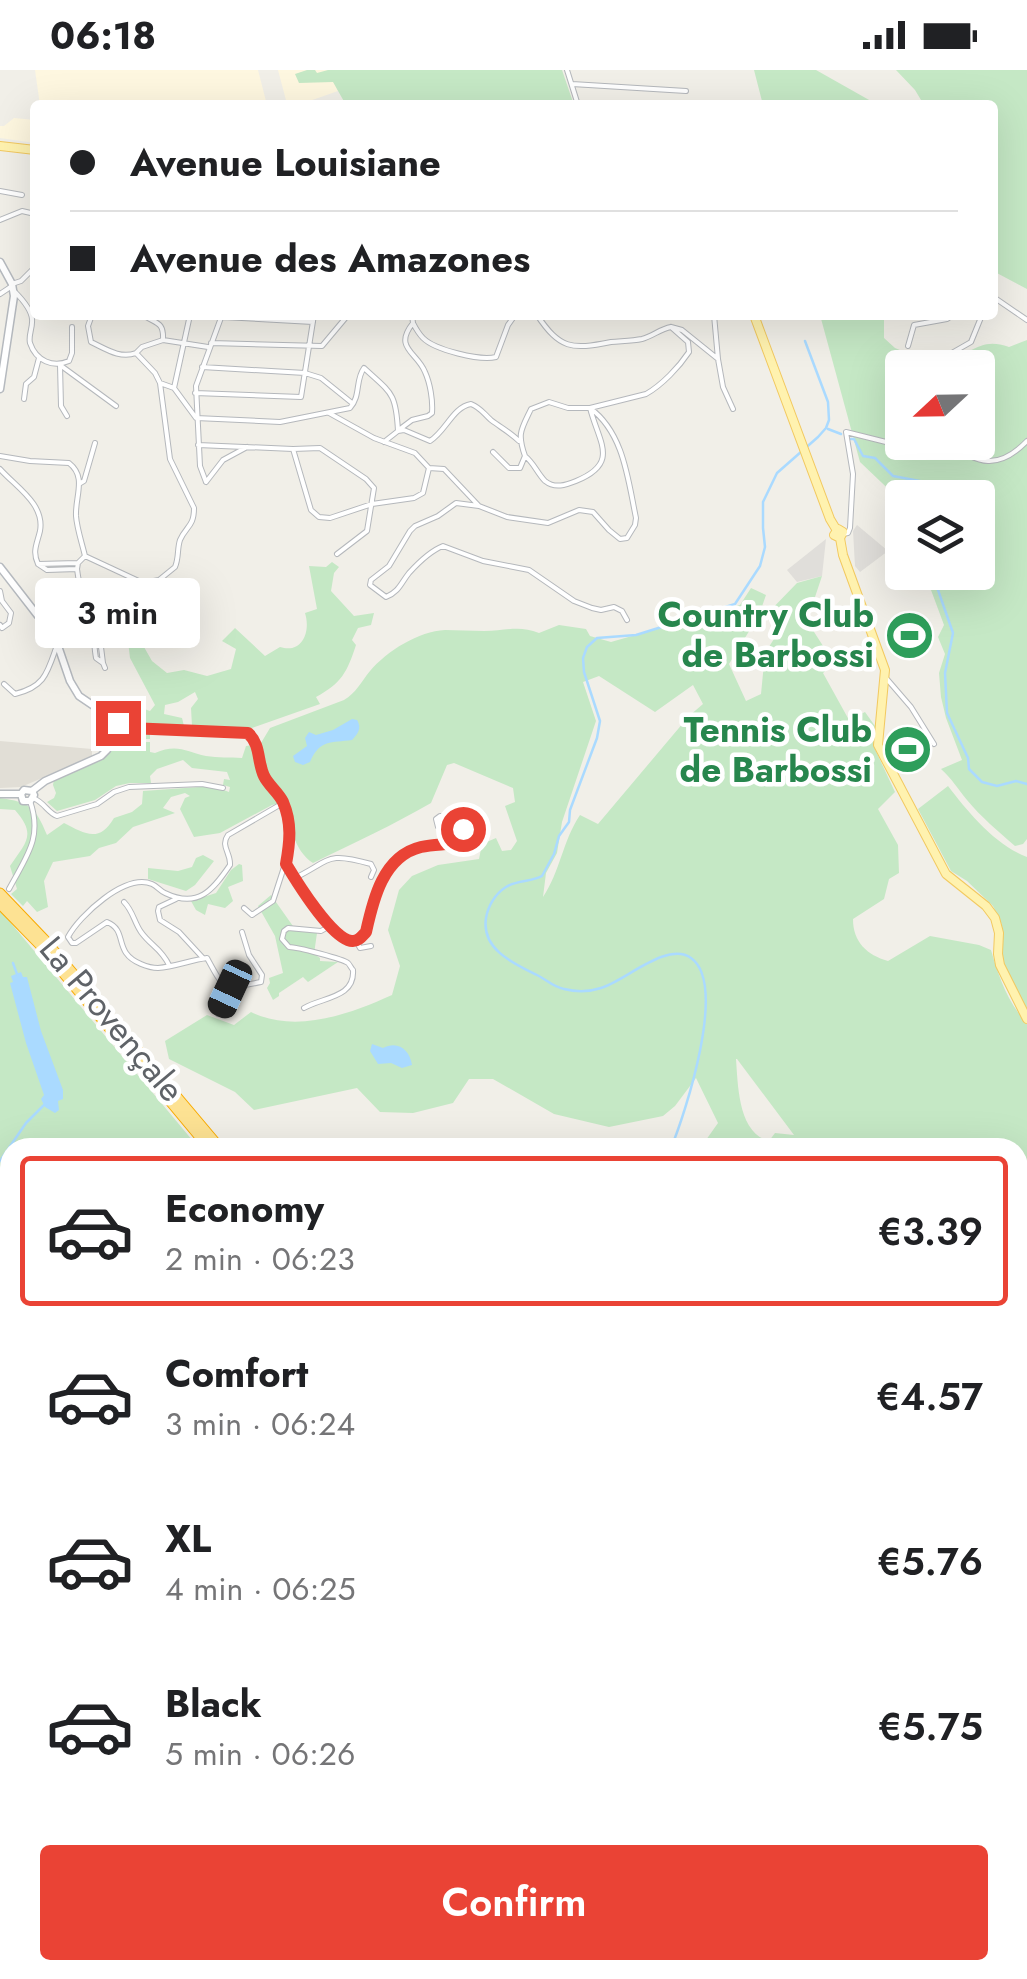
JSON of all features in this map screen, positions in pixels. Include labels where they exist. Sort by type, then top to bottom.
[{"type":"highway","name":"La Provençale","points":[[5,891],[212,1138]]},
{"type":"highway","name":"La Provençale","points":[[0,904],[40,945],[201,1138]]},
{"type":"main road","points":[[0,146],[30,149]]},
{"type":"main road","points":[[756,320],[830,520],[840,534],[843,555],[883,663],[886,678],[878,732],[882,753],[946,874],[996,918],[1000,966],[1027,1019]]},
{"type":"street","points":[[567,70],[577,100]]},
{"type":"street","points":[[572,84],[686,90]]},
{"type":"street","points":[[0,191],[22,195]]},
{"type":"street","points":[[0,220],[22,211],[30,213]]},
{"type":"street","points":[[0,262],[30,315]]},
{"type":"street","points":[[0,294],[30,272]]},
{"type":"street","points":[[0,389],[12,287]]},
{"type":"street","points":[[998,300],[1027,320]]},
{"type":"street","points":[[32,320],[30,341],[40,357],[52,365],[68,361],[72,353],[72,327]]},
{"type":"street","points":[[90,320],[92,342],[119,355],[136,353],[163,340],[210,345],[322,346],[344,320]]},
{"type":"street","points":[[152,320],[164,330],[163,340]]},
{"type":"street","points":[[174,388],[189,320]]},
{"type":"street","points":[[219,320],[196,392],[200,466],[206,482],[223,460],[248,447]]},
{"type":"street","points":[[196,392],[301,397],[314,320]]},
{"type":"street","points":[[413,320],[424,339],[435,346],[487,360],[496,358],[512,320]]},
{"type":"street","points":[[541,320],[563,344],[582,348],[642,339],[672,327],[682,330],[718,359]]},
{"type":"street","points":[[714,320],[723,387],[732,409]]},
{"type":"street","points":[[908,346],[914,325],[942,320]]},
{"type":"street","points":[[957,350],[972,342],[980,320]]},
{"type":"street","points":[[384,442],[412,420],[432,412],[426,373],[406,349],[405,339],[413,323]]},
{"type":"street","points":[[518,441],[532,409],[549,402],[568,408],[590,408],[646,394],[688,356],[690,348],[685,338],[672,327]]},
{"type":"street","points":[[86,556],[143,583],[159,580],[175,567],[180,540],[192,524],[194,508],[170,459],[160,383],[136,353]]},
{"type":"street","points":[[24,398],[40,357]]},
{"type":"street","points":[[60,365],[116,406]]},
{"type":"street","points":[[60,365],[61,406],[67,416]]},
{"type":"street","points":[[202,367],[305,372],[321,378],[354,404]]},
{"type":"street","points":[[196,418],[280,422],[350,408],[357,398],[364,368],[397,404],[398,430]]},
{"type":"street","points":[[160,383],[174,388],[196,418]]},
{"type":"street","points":[[398,430],[430,441],[458,409],[471,404],[507,429],[546,482],[563,486],[593,474],[600,467],[603,458],[590,408]]},
{"type":"street","points":[[590,408],[617,440],[623,458],[636,518],[627,538],[620,539],[593,512],[579,510],[548,523],[507,517],[456,502],[415,526],[389,566],[371,580],[370,586],[386,597],[394,594],[421,560],[444,546],[483,561],[530,570],[574,601],[601,610],[614,606],[627,620]]},
{"type":"street","points":[[326,412],[415,453],[429,468],[444,470],[479,506]]},
{"type":"street","points":[[840,534],[850,531],[852,474],[846,432],[885,442]]},
{"type":"street","points":[[992,460],[1009,458],[1027,441]]},
{"type":"street","points":[[80,484],[95,443]]},
{"type":"street","points":[[198,444],[320,448],[366,480],[374,488],[367,532],[337,554]]},
{"type":"street","points":[[293,449],[311,510],[318,517],[330,518],[372,504],[414,498],[422,493],[429,468]]},
{"type":"street","points":[[493,452],[514,469],[520,468],[524,456]]},
{"type":"street","points":[[0,456],[68,463],[78,472],[76,513],[86,556]]},
{"type":"street","points":[[0,469],[38,512],[41,525],[34,551],[38,564],[77,566]]},
{"type":"street","points":[[86,556],[77,566],[80,590],[100,639],[104,666]]},
{"type":"street","points":[[0,567],[38,616],[54,622],[58,628],[58,643],[79,696],[118,723],[129,728],[248,733],[256,742],[264,775],[283,803],[290,841],[273,901],[252,915],[244,908]]},
{"type":"street","points":[[0,591],[11,613],[10,623],[2,628],[0,625]]},
{"type":"street","points":[[4,684],[14,694],[38,684],[46,675],[58,643]]},
{"type":"street","points":[[886,678],[912,707],[934,744]]},
{"type":"street","points":[[0,794],[20,794],[23,801],[45,781],[101,756],[118,723]]},
{"type":"street","points":[[32,796],[57,816],[97,804],[129,787],[202,784],[223,788]]},
{"type":"street","points":[[5,891],[34,841],[32,796]]},
{"type":"street","points":[[203,958],[154,968],[126,955],[117,928],[106,922],[79,942],[72,943],[68,937],[109,895],[123,887],[151,884],[164,893],[192,899],[209,893],[230,865],[224,840],[228,835],[283,803]]},
{"type":"street","points":[[356,941],[366,932],[369,912],[387,872],[402,856],[415,849],[450,845],[466,838],[463,829],[438,827],[436,820],[440,816],[470,819],[486,831]]},
{"type":"street","points":[[293,878],[324,860],[340,856],[371,864],[371,877]]},
{"type":"street","points":[[286,864],[330,926],[345,939],[356,941],[360,948],[372,946]]},
{"type":"street","points":[[179,898],[160,906],[160,920],[207,958],[222,984],[230,989],[261,982],[262,975],[248,954],[242,932]]},
{"type":"street","points":[[124,902],[132,910],[139,930],[159,948],[168,965]]},
{"type":"street","points":[[304,1008],[347,990],[354,981],[353,970],[342,960],[289,947],[282,935],[288,928],[321,931],[330,926]]},
{"type":"street","points":[[218,1014],[230,989]]},
{"type":"shaded area","points":[[35,70],[258,70],[266,100],[39,100]]},
{"type":"shaded area","points":[[278,70],[329,70],[338,91],[312,100],[286,100]]},
{"type":"shaded area","points":[[14,118],[30,120],[30,142],[0,138],[0,126]]},
{"type":"shaded area","points":[[857,525],[885,548],[885,553],[860,572],[855,566],[853,531]]},
{"type":"shaded area","points":[[826,539],[822,576],[797,582],[787,570]]},
{"type":"shaded area","points":[[0,741],[92,749],[92,757],[21,787],[0,788]]},
{"type":"green space","points":[[307,70],[562,70],[572,100],[343,100],[333,82],[299,83],[295,74]]},
{"type":"green space","points":[[754,70],[816,70],[869,100],[762,100]]},
{"type":"green space","points":[[896,70],[1027,70],[1027,289],[998,274],[998,100],[921,100]]},
{"type":"green space","points":[[821,320],[884,320],[884,338],[900,350],[885,350],[885,460],[995,460],[995,350],[972,350],[990,344],[1009,347],[1027,340],[1027,839],[1023,844],[1015,846],[990,824],[941,769],[962,760],[941,697],[939,673],[945,654],[938,637],[944,625],[931,590],[995,590],[995,480],[885,480],[885,486],[860,462]]},
{"type":"green space","points":[[332,562],[339,567],[331,591],[354,616],[374,613],[371,625],[358,628],[352,640],[356,645],[350,663],[342,676],[316,697],[320,704],[249,729],[192,726],[191,708],[198,699],[195,692],[165,705],[164,714],[182,718],[184,726],[129,724],[117,717],[136,706],[150,711],[155,705],[130,658],[126,624],[152,661],[167,673],[184,670],[207,676],[231,669],[236,649],[222,641],[235,628],[265,656],[303,640],[305,613],[317,609],[309,566],[326,567]]},
{"type":"green space","points":[[822,576],[807,621],[834,663],[823,673],[849,720],[865,712],[875,726],[874,747],[895,792],[878,809],[898,845],[899,873],[889,879],[884,899],[853,919],[859,941],[868,951],[888,961],[930,936],[991,950],[1009,998],[1027,1022],[1027,1138],[771,1138],[775,1133],[794,1135],[737,1059],[745,1118],[763,1138],[707,1138],[718,1123],[696,1078],[663,1116],[609,1127],[554,1114],[493,1079],[469,1079],[453,1103],[413,1113],[380,1112],[357,1088],[254,1110],[235,1092],[169,1059],[165,1041],[207,1015],[234,1025],[251,1012],[286,1021],[323,1019],[392,995],[400,966],[388,930],[399,890],[412,876],[438,865],[479,859],[482,844],[496,838],[502,851],[511,850],[517,841],[505,806],[515,802],[513,788],[454,763],[447,765],[431,803],[313,863],[297,844],[285,802],[220,833],[194,837],[180,809],[190,796],[185,793],[171,797],[163,808],[175,813],[133,827],[116,843],[99,848],[90,856],[53,862],[44,881],[48,907],[37,912],[27,901],[23,906],[11,894],[17,889],[10,866],[27,832],[15,810],[0,809],[0,798],[31,808],[47,835],[64,823],[97,834],[114,818],[142,804],[143,791],[213,786],[229,792],[230,787],[223,785],[224,779],[230,780],[227,772],[192,768],[183,760],[157,769],[150,776],[151,783],[116,786],[95,800],[57,811],[47,802],[56,793],[54,779],[107,755],[124,731],[150,733],[145,742],[150,742],[150,752],[155,753],[176,748],[206,756],[242,758],[246,746],[253,745],[261,773],[264,770],[258,748],[270,728],[344,700],[385,656],[425,634],[518,629],[539,633],[559,625],[586,629],[590,636],[611,642],[740,605],[751,588],[766,595],[759,615],[729,664],[746,701],[761,694],[765,653],[781,628],[764,617],[797,583]],"holes":[[[599,676],[655,712],[693,685],[703,704],[598,824],[580,815],[543,897],[546,873],[557,853],[562,822],[596,721],[583,682]]]},
{"type":"green space","points":[[921,729],[932,746],[900,767],[889,751]]},
{"type":"green space","points":[[948,786],[993,836],[1027,857],[1027,1009],[1003,962],[1002,925],[993,906],[951,871],[918,809]]},
{"type":"green space","points":[[203,855],[214,861],[186,891],[148,879],[148,868],[178,871],[192,867],[196,858]]},
{"type":"green space","points":[[239,864],[243,881],[228,887],[233,901],[225,908],[208,904],[205,915],[196,910],[191,901],[216,893]]},
{"type":"green space","points":[[271,895],[295,929],[317,933],[314,954],[320,961],[338,962],[308,982],[303,977],[273,1000],[267,988],[269,978],[283,973],[275,936],[258,906]]},
{"type":"green space","points":[[0,910],[190,1138],[0,1138]]},
{"type":"water","points":[[357,720],[359,728],[352,740],[327,744],[303,765],[295,762],[293,756],[307,746],[305,738],[309,732],[316,735],[333,730]]},
{"type":"water","points":[[21,972],[27,977],[41,1031],[63,1090],[55,1113],[41,1099],[44,1095],[10,983],[11,976]]},
{"type":"water","points":[[372,1044],[402,1048],[412,1065],[402,1068],[391,1063],[378,1064],[370,1051]]},
{"type":"waterway","points":[[674,1138],[693,1080],[705,1021],[701,972],[691,958],[681,954],[658,958],[601,988],[569,990],[553,985],[501,954],[489,939],[486,918],[502,890],[542,876],[569,822],[600,721],[584,672],[587,647],[597,638],[636,635],[735,604],[760,566],[765,547],[763,502],[777,473],[818,437],[829,420],[828,402],[805,341]]},
{"type":"waterway","points":[[828,429],[841,434]]},
{"type":"waterway","points":[[851,439],[863,456],[875,458],[893,476],[914,480]]},
{"type":"waterway","points":[[938,590],[953,633],[945,673],[947,713],[968,758],[969,769],[982,782],[997,786],[1016,781],[1027,784]]},
{"type":"waterway","points":[[13,963],[17,974]]},
{"type":"waterway","points":[[16,1138],[46,1103]]},
{"type":"place","name":"Country Club de Barbossi","points":[[909,635]]},
{"type":"place","name":"Tennis Club de Barbossi","points":[[907,750]]},
{"type":"route","points":[[118,723],[129,728],[248,733],[253,737],[264,775],[283,803],[290,825],[286,864],[298,886],[345,939],[356,941],[366,932],[376,892],[402,856],[424,846],[462,842],[466,838],[463,829]]}]
